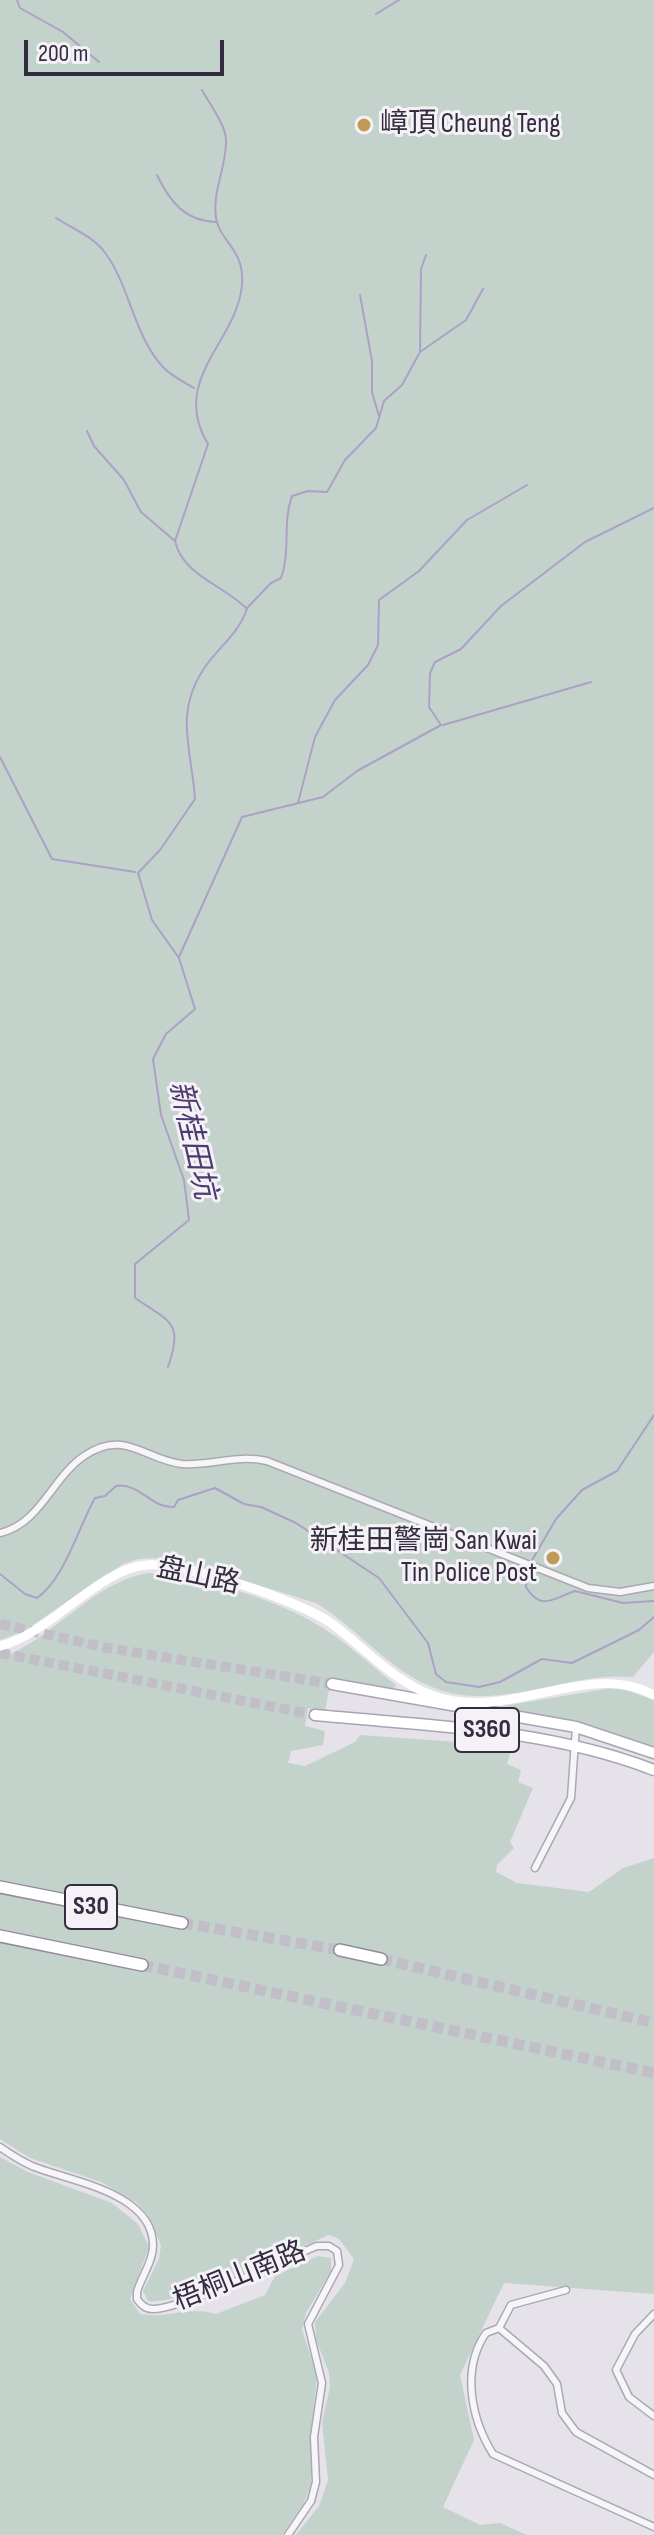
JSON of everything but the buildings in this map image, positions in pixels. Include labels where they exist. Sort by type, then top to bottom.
[{"type":"highway","name":"S30","points":[[0,1887],[182,1923]]},
{"type":"highway","name":"S30","points":[[0,1936],[142,1965]]},
{"type":"highway","points":[[340,1950],[381,1959]]},
{"type":"main road","name":"盘山路","points":[[0,1646],[31,1633],[124,1571],[153,1564],[255,1589],[303,1606],[331,1623],[397,1676],[433,1696],[469,1704],[505,1703],[604,1683],[633,1685],[654,1695]]},
{"type":"main road","name":"S360","points":[[332,1684],[576,1727],[654,1753]]},
{"type":"main road","name":"S360","points":[[315,1715],[484,1729],[575,1743],[654,1770]]},
{"type":"street","points":[[0,1533],[26,1522],[83,1456],[118,1445],[135,1445],[167,1461],[185,1464],[233,1457],[267,1461],[606,1592],[654,1586]]},
{"type":"street","points":[[535,1868],[571,1798],[576,1727]]},
{"type":"street","name":"梧桐山南路","points":[[0,2147],[34,2167],[81,2180],[116,2196],[138,2213],[152,2236],[154,2246],[137,2292],[137,2299],[146,2308],[160,2308],[201,2294],[317,2246],[329,2246],[337,2251],[339,2265],[308,2324],[322,2383],[314,2437],[315,2492],[288,2535]]},
{"type":"street","points":[[566,2290],[511,2305],[499,2328],[483,2339],[470,2384],[473,2404],[493,2454],[654,2527]]},
{"type":"street","points":[[654,2314],[635,2334],[616,2370],[629,2397],[654,2416]]},
{"type":"street","points":[[499,2328],[544,2366],[557,2384],[562,2413],[576,2432],[654,2475]]},
{"type":"shaded area","points":[[0,0],[654,0],[654,1652],[633,1677],[580,1680],[501,1695],[449,1693],[408,1675],[316,1603],[187,1563],[154,1558],[123,1564],[24,1631],[0,1640],[0,1576],[10,1582],[0,1574]]},
{"type":"shaded area","points":[[148,1573],[211,1583],[255,1596],[295,1613],[335,1636],[396,1685],[386,1699],[329,1690],[325,1711],[308,1708],[305,1726],[325,1731],[323,1745],[291,1751],[288,1763],[305,1766],[355,1742],[360,1735],[512,1746],[507,1764],[521,1770],[518,1782],[533,1788],[510,1842],[514,1848],[497,1865],[496,1872],[517,1883],[589,1892],[623,1868],[654,1858],[654,2294],[504,2283],[460,2375],[474,2440],[443,2507],[480,2525],[500,2523],[527,2535],[296,2535],[319,2506],[328,2480],[322,2423],[330,2387],[329,2373],[316,2339],[315,2322],[345,2283],[354,2259],[339,2239],[329,2235],[209,2286],[183,2295],[148,2301],[143,2291],[159,2259],[161,2245],[148,2215],[137,2203],[101,2182],[30,2158],[0,2139],[0,1658],[38,1638],[109,1588],[128,1578]]},
{"type":"shaded area","points":[[617,1687],[654,1700],[654,1750],[582,1724],[492,1708]]},
{"type":"shaded area","points":[[0,2157],[28,2172],[112,2203],[138,2224],[149,2247],[130,2299],[140,2314],[198,2311],[216,2314],[265,2295],[275,2276],[318,2256],[331,2258],[331,2271],[306,2313],[302,2330],[317,2376],[311,2435],[311,2484],[303,2505],[282,2535],[0,2535]]},
{"type":"waterway","points":[[17,0],[20,8],[63,32],[99,62]]},
{"type":"waterway","points":[[376,14],[399,0]]},
{"type":"waterway","name":"新桂田坑","points":[[168,1367],[175,1341],[174,1332],[165,1319],[135,1298],[135,1264],[189,1220],[184,1180],[161,1115],[153,1059],[166,1034],[195,1009],[179,958],[152,920],[138,873],[160,850],[195,799],[187,733],[189,702],[203,670],[233,634],[247,609],[195,572],[179,553],[175,541],[208,444],[198,421],[196,400],[200,381],[238,306],[242,285],[240,263],[216,218],[216,198],[226,149],[225,133],[202,90]]},
{"type":"waterway","points":[[157,175],[167,194],[187,214],[216,222]]},
{"type":"waterway","points":[[56,218],[87,236],[103,250],[120,278],[153,354],[170,373],[194,388]]},
{"type":"waterway","points":[[420,352],[421,269],[426,255]]},
{"type":"waterway","points":[[247,608],[271,583],[281,578],[292,496],[308,491],[327,492],[345,460],[376,428],[384,401],[402,385],[420,352],[466,320],[483,289]]},
{"type":"waterway","points":[[360,295],[372,361],[372,392],[379,416]]},
{"type":"waterway","points":[[87,431],[94,446],[124,480],[141,512],[175,541]]},
{"type":"waterway","points":[[298,803],[315,737],[335,700],[368,665],[378,645],[379,600],[419,571],[467,520],[527,485]]},
{"type":"waterway","points":[[179,957],[242,817],[323,797],[357,771],[441,725],[429,707],[430,673],[435,662],[461,649],[501,606],[585,542],[654,508]]},
{"type":"waterway","points":[[443,725],[591,682]]},
{"type":"waterway","points":[[0,757],[52,859],[135,872]]},
{"type":"waterway","points":[[531,1562],[556,1519],[582,1490],[617,1471],[654,1415]]},
{"type":"waterway","points":[[0,1574],[25,1594],[37,1598],[63,1565],[95,1498],[105,1496],[116,1486],[132,1488],[166,1507],[174,1507],[178,1500],[215,1488],[244,1504],[261,1507],[296,1523],[379,1578],[428,1643],[436,1674],[446,1682],[479,1687],[500,1682],[542,1659],[572,1663],[639,1630],[654,1617]]},
{"type":"waterway","points":[[528,1568],[526,1587],[543,1601],[575,1591],[623,1603],[654,1601]]},
{"type":"tunnel","points":[[0,1624],[108,1648],[332,1684]]},
{"type":"tunnel","points":[[0,1653],[315,1715]]},
{"type":"tunnel","points":[[182,1923],[340,1950]]},
{"type":"tunnel","points":[[381,1959],[654,2023]]},
{"type":"tunnel","points":[[142,1965],[654,2073]]},
{"type":"place","name":"嶂頂 Cheung Teng","points":[[364,125]]},
{"type":"place","name":"新桂田警崗 San Kwai Tin Police Post","points":[[553,1558]]}]
